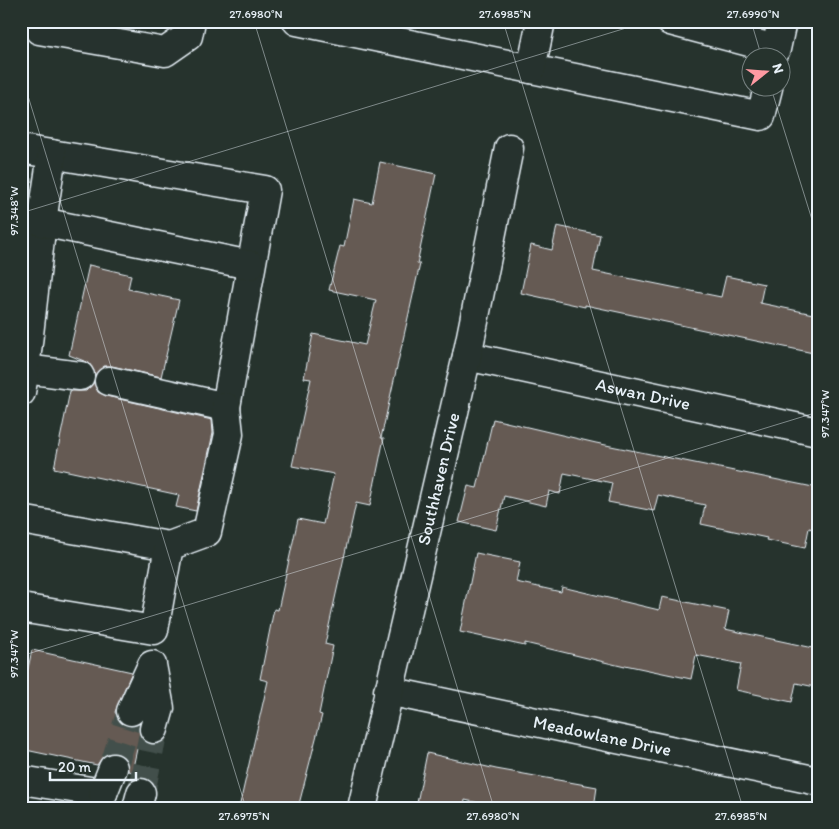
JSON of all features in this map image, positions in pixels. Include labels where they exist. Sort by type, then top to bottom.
[{"type":"street","points":[[33,21],[39,30],[165,52],[188,36],[191,21]]},
{"type":"street","points":[[297,21],[761,116],[766,98]]},
{"type":"street","points":[[531,69],[540,21]]},
{"type":"street","points":[[670,21],[711,26],[763,48]]},
{"type":"street","points":[[776,48],[782,21]]},
{"type":"street","name":"Southhaven Drive","points":[[362,808],[467,356],[509,148]]},
{"type":"street","points":[[21,149],[265,190],[226,407],[229,434],[207,532],[169,546],[21,520]]},
{"type":"street","points":[[52,154],[23,381],[80,376]]},
{"type":"street","points":[[42,222],[250,265]]},
{"type":"street","name":"Aswan Drive","points":[[467,356],[818,432]]},
{"type":"street","points":[[109,381],[226,407]]},
{"type":"street","points":[[154,730],[160,708],[152,665],[154,630],[169,546]]},
{"type":"street","points":[[21,608],[154,630]]},
{"type":"street","points":[[131,711],[152,665]]},
{"type":"street","name":"Meadowlane Drive","points":[[388,691],[818,781]]},
{"type":"street","points":[[21,780],[104,790]]},
{"type":"building","points":[[380,162],[436,174],[417,264],[420,264],[381,438],[384,438],[370,506],[356,503],[325,644],[333,646],[319,714],[322,715],[298,808],[239,808],[268,681],[260,679],[274,609],[278,610],[298,519],[323,524],[334,474],[292,466],[311,379],[304,378],[313,334],[365,345],[376,300],[329,290],[340,246],[344,247],[354,199],[372,203]]},
{"type":"building","points":[[557,226],[600,235],[593,271],[721,297],[726,276],[764,284],[760,303],[818,315],[818,354],[521,293],[531,245],[552,250]]},
{"type":"building","points":[[89,265],[131,275],[128,289],[179,300],[161,377],[112,366],[104,366],[95,375],[89,363],[69,355]]},
{"type":"building","points":[[94,382],[98,392],[106,396],[212,420],[213,433],[196,511],[176,507],[179,495],[54,468],[70,391],[86,391]]},
{"type":"building","points":[[493,419],[596,443],[818,488],[818,530],[809,528],[805,548],[766,540],[767,538],[701,524],[705,505],[658,495],[654,511],[608,502],[612,483],[564,473],[560,494],[549,491],[546,506],[504,496],[496,530],[459,522],[468,486],[477,488]]},
{"type":"building","points":[[476,553],[520,562],[516,582],[561,592],[562,587],[659,610],[662,597],[729,611],[725,629],[818,649],[818,672],[815,687],[796,683],[792,702],[736,690],[741,664],[696,655],[691,679],[625,665],[625,667],[525,643],[525,646],[460,632]]},
{"type":"building","points":[[32,650],[132,672],[115,712],[118,720],[124,725],[132,727],[139,724],[140,735],[132,772],[128,771],[126,759],[118,753],[104,755],[97,765],[21,749],[21,700]]},
{"type":"building","points":[[427,753],[496,769],[597,787],[594,808],[503,808],[465,800],[464,808],[416,808]]},
{"type":"tunnel","points":[[113,768],[131,711]]},
{"type":"tunnel","points":[[141,793],[154,729]]}]
